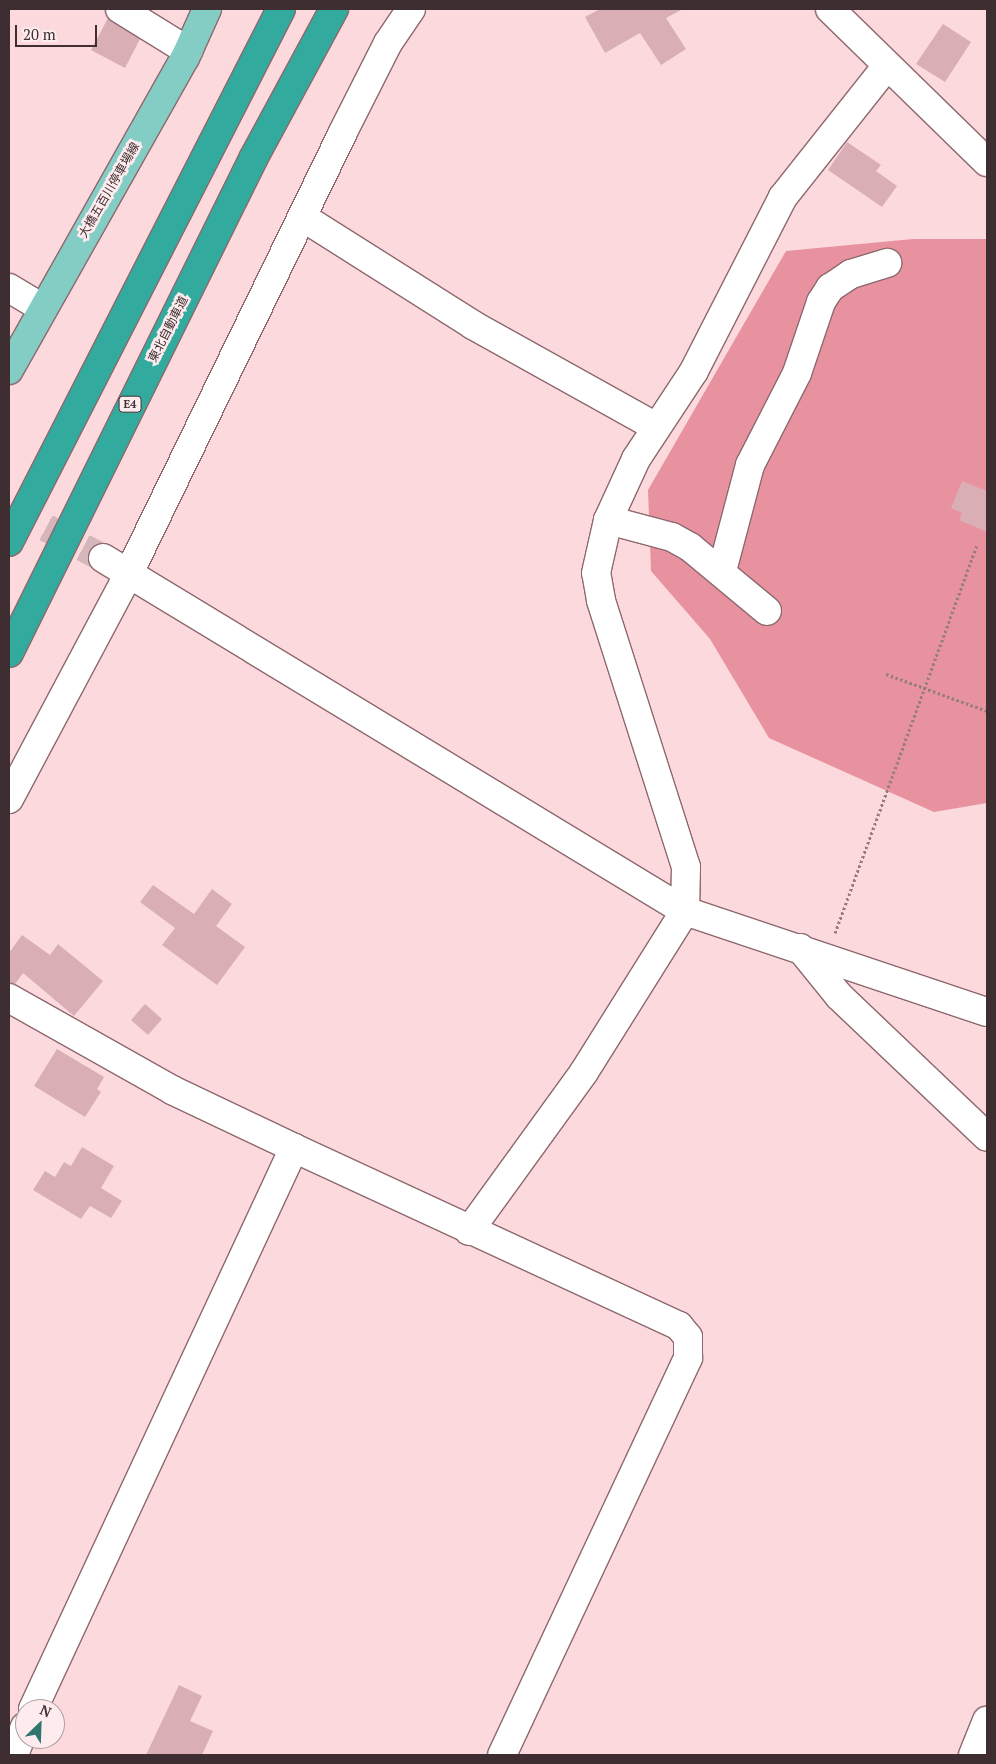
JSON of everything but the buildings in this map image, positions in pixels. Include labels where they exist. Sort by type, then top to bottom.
[{"type":"highway","points":[[214,136],[272,9]]},
{"type":"highway","points":[[9,542],[214,136],[281,9]]},
{"type":"highway","name":"東北自動車道","points":[[9,653],[254,157],[334,9]]},
{"type":"highway","points":[[254,157],[352,9]]},
{"type":"main road","name":"大橋五百川停車場線","points":[[9,370],[41,308],[188,51],[207,9]]},
{"type":"street","points":[[120,9],[188,51]]},
{"type":"street","points":[[9,799],[129,572],[376,68],[411,9]]},
{"type":"street","points":[[830,9],[886,67],[987,162]]},
{"type":"street","points":[[469,1232],[584,1072],[685,912],[686,867],[601,600],[596,573],[608,520],[621,485],[656,427],[694,372],[783,197],[886,67]]},
{"type":"street","points":[[304,218],[474,324],[656,427]]},
{"type":"street","points":[[722,571],[750,466],[797,373],[821,302],[830,288],[851,274],[887,263]]},
{"type":"street","points":[[9,288],[41,308]]},
{"type":"street","points":[[608,520],[672,538],[722,571],[767,611]]},
{"type":"street","points":[[103,558],[129,572],[685,912],[800,948],[987,1012]]},
{"type":"street","points":[[800,948],[839,996],[987,1137]]},
{"type":"street","points":[[9,998],[172,1090],[469,1232],[679,1326],[688,1337],[688,1358],[502,1755]]},
{"type":"street","points":[[38,1699],[294,1148]]},
{"type":"street","points":[[973,1755],[987,1721]]},
{"type":"path","points":[[826,957],[977,546]]},
{"type":"path","points":[[886,674],[924,690],[987,711]]},
{"type":"shaded area","points":[[913,239],[987,239],[987,803],[934,812],[769,738],[710,639],[651,571],[648,490],[786,251]]},
{"type":"tunnel","points":[[9,508],[103,558]]}]
